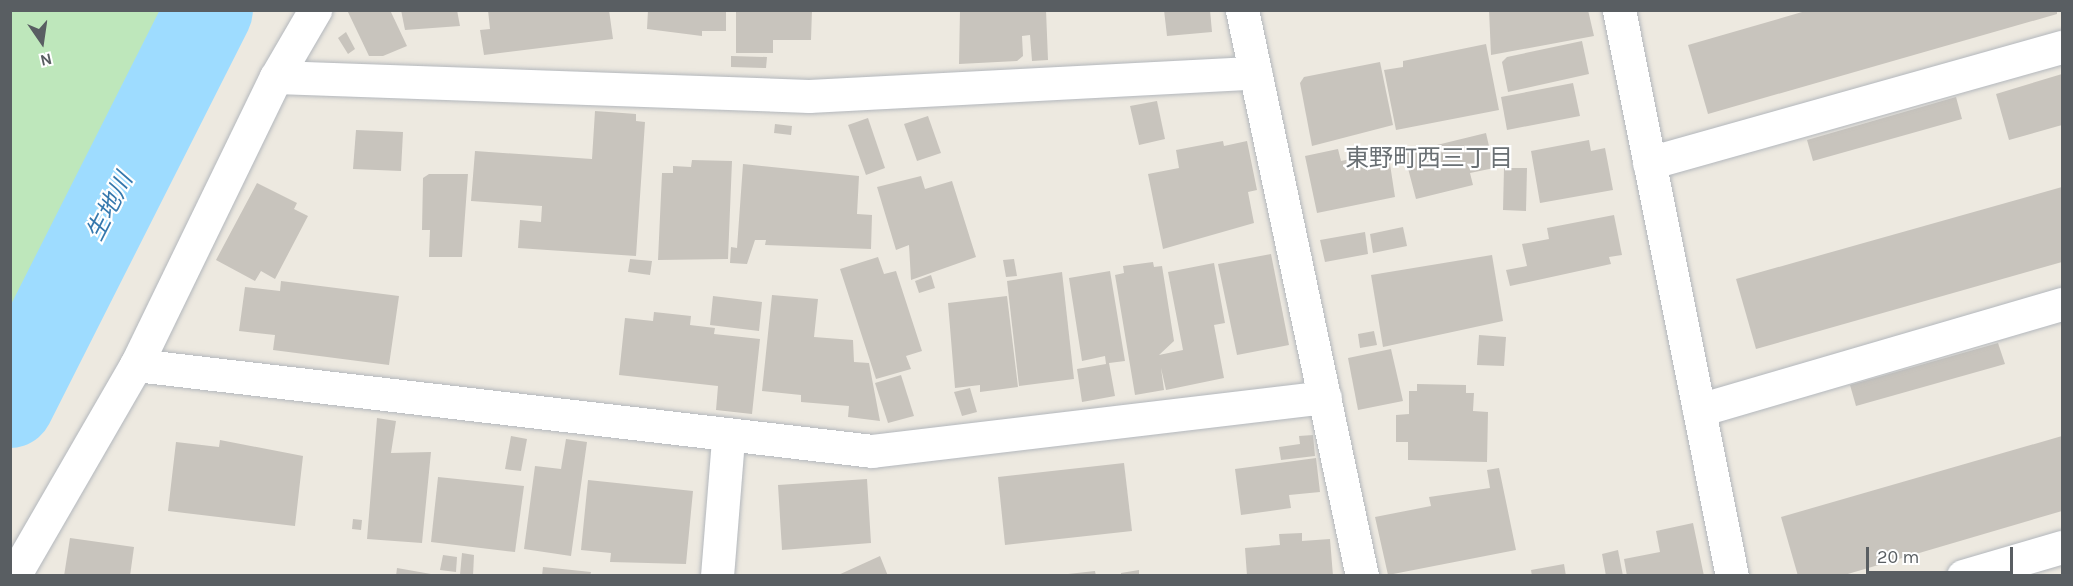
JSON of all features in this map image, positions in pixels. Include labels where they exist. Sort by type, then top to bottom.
[{"type":"street","points":[[14,576],[136,365],[276,77],[315,10]]},
{"type":"street","points":[[1242,10],[1362,576]]},
{"type":"street","points":[[1619,10],[1732,576]]},
{"type":"street","points":[[1649,163],[2062,47]]},
{"type":"street","points":[[276,77],[809,96],[1255,73]]},
{"type":"street","points":[[1699,410],[2062,304]]},
{"type":"street","points":[[136,365],[728,438],[872,451],[1325,397]]},
{"type":"street","points":[[717,576],[728,438]]},
{"type":"street","points":[[1963,576],[2062,547]]},
{"type":"green space","points":[[10,11],[173,11],[11,341]]},
{"type":"building","points":[[347,10],[390,10],[407,46],[383,56],[369,56]]},
{"type":"building","points":[[401,10],[457,10],[460,26],[405,30]]},
{"type":"building","points":[[488,10],[609,10],[613,39],[484,55],[480,30],[490,29]]},
{"type":"building","points":[[648,10],[726,10],[726,31],[702,31],[702,36],[647,29]]},
{"type":"building","points":[[736,10],[812,10],[811,40],[773,40],[773,53],[736,53]]},
{"type":"building","points":[[960,10],[1046,10],[1048,60],[1032,61],[1030,35],[1022,36],[1023,56],[1017,61],[959,64]]},
{"type":"building","points":[[1164,10],[1210,10],[1212,32],[1167,36]]},
{"type":"building","points":[[1489,10],[1588,10],[1594,36],[1491,55]]},
{"type":"building","points":[[1809,10],[2057,10],[2057,14],[1708,114],[1688,45]]},
{"type":"building","points":[[346,32],[355,49],[348,54],[338,38]]},
{"type":"building","points":[[1582,41],[1589,74],[1508,92],[1502,62],[1507,57]]},
{"type":"building","points":[[1486,44],[1499,110],[1396,130],[1384,70],[1403,67],[1403,61]]},
{"type":"building","points":[[731,56],[767,57],[766,68],[731,67]]},
{"type":"building","points":[[1380,62],[1393,125],[1312,146],[1300,83],[1304,77]]},
{"type":"building","points":[[2062,74],[2062,125],[2009,140],[1996,94]]},
{"type":"building","points":[[1573,83],[1580,116],[1507,130],[1501,97]]},
{"type":"building","points":[[1956,97],[1962,119],[1813,161],[1807,140]]},
{"type":"building","points":[[1157,101],[1165,139],[1139,145],[1130,106]]},
{"type":"building","points":[[595,111],[636,114],[636,121],[645,122],[636,256],[518,248],[520,220],[541,222],[542,206],[471,201],[475,151],[592,159]]},
{"type":"building","points":[[928,116],[941,153],[917,161],[904,124]]},
{"type":"building","points":[[868,118],[885,168],[866,175],[848,125]]},
{"type":"building","points":[[775,124],[792,126],[791,135],[774,133]]},
{"type":"building","points":[[356,130],[403,132],[401,171],[353,169]]},
{"type":"building","points":[[1486,133],[1494,168],[1470,173],[1473,185],[1416,199],[1404,153]]},
{"type":"building","points":[[1589,140],[1591,151],[1605,148],[1613,190],[1540,203],[1531,151]]},
{"type":"building","points":[[1223,141],[1224,146],[1247,141],[1257,190],[1248,192],[1254,223],[1163,249],[1148,174],[1179,168],[1176,150]]},
{"type":"building","points":[[1338,149],[1341,161],[1388,151],[1395,197],[1317,213],[1305,156]]},
{"type":"building","points":[[692,160],[732,161],[728,259],[658,260],[662,173],[673,173],[673,166],[691,167]]},
{"type":"building","points":[[743,164],[859,176],[857,214],[872,215],[871,249],[765,245],[766,240],[755,240],[747,264],[730,263],[731,247],[737,248]]},
{"type":"building","points":[[1504,168],[1527,168],[1526,211],[1503,210]]},
{"type":"building","points":[[429,174],[468,174],[462,257],[429,257],[430,230],[422,230],[423,178]]},
{"type":"building","points":[[921,176],[925,189],[952,181],[976,257],[911,280],[909,245],[896,250],[877,187]]},
{"type":"building","points":[[257,183],[297,203],[294,209],[308,216],[275,279],[261,271],[255,281],[216,260]]},
{"type":"building","points":[[2062,187],[2062,262],[1756,349],[1736,279]]},
{"type":"building","points":[[1614,215],[1622,255],[1609,257],[1611,264],[1510,286],[1506,270],[1527,266],[1522,244],[1549,239],[1547,228]]},
{"type":"building","points":[[1403,227],[1407,246],[1373,253],[1370,234]]},
{"type":"building","points":[[1365,232],[1368,254],[1325,262],[1320,240]]},
{"type":"building","points":[[1271,254],[1289,345],[1237,355],[1218,264]]},
{"type":"building","points":[[1492,255],[1503,321],[1383,347],[1371,275]]},
{"type":"building","points":[[878,257],[884,274],[896,271],[922,351],[906,356],[911,369],[876,379],[840,269]]},
{"type":"building","points":[[630,259],[652,261],[650,275],[628,272]]},
{"type":"building","points":[[1014,259],[1017,276],[1006,277],[1003,260]]},
{"type":"building","points":[[1153,262],[1154,267],[1162,266],[1174,341],[1159,355],[1183,350],[1168,272],[1214,263],[1225,323],[1214,325],[1224,378],[1166,390],[1161,368],[1164,390],[1135,395],[1115,275],[1124,273],[1123,266]]},
{"type":"building","points":[[1110,271],[1125,361],[1109,363],[1115,396],[1082,402],[1077,369],[1106,364],[1105,356],[1082,361],[1069,278]]},
{"type":"building","points":[[1062,272],[1074,379],[1019,386],[1007,281]]},
{"type":"building","points":[[931,275],[935,288],[919,293],[915,281]]},
{"type":"building","points":[[281,281],[399,296],[389,365],[273,350],[275,335],[239,331],[245,287],[280,291]]},
{"type":"building","points":[[772,295],[818,299],[814,337],[853,340],[854,362],[869,363],[880,421],[848,417],[849,406],[801,402],[801,395],[762,391]]},
{"type":"building","points":[[713,296],[762,302],[759,331],[710,325]]},
{"type":"building","points":[[1007,296],[1018,387],[980,392],[980,385],[955,388],[948,303]]},
{"type":"building","points":[[654,312],[691,316],[690,325],[715,328],[714,334],[760,339],[752,414],[716,410],[718,386],[619,375],[625,318],[653,321]]},
{"type":"building","points":[[1374,331],[1377,345],[1360,348],[1358,334]]},
{"type":"building","points":[[1479,335],[1506,337],[1504,366],[1477,365]]},
{"type":"building","points":[[1998,343],[2005,364],[1856,406],[1850,385]]},
{"type":"building","points":[[1391,349],[1403,401],[1358,410],[1348,358]]},
{"type":"building","points":[[901,375],[914,416],[888,423],[875,383]]},
{"type":"building","points":[[1417,384],[1466,385],[1466,393],[1474,393],[1473,411],[1488,412],[1487,462],[1408,460],[1408,442],[1396,442],[1396,415],[1409,414],[1409,391],[1417,391]]},
{"type":"building","points":[[970,388],[977,412],[962,416],[954,392]]},
{"type":"building","points":[[377,418],[396,421],[391,453],[431,452],[422,543],[367,539]]},
{"type":"building","points":[[1313,435],[1315,456],[1281,460],[1279,447],[1300,444],[1299,436]]},
{"type":"building","points":[[511,436],[527,439],[521,471],[505,469]]},
{"type":"building","points":[[2062,436],[2062,511],[1841,576],[1798,576],[1781,517]]},
{"type":"building","points":[[566,439],[587,442],[571,556],[524,549],[535,466],[561,469]]},
{"type":"building","points":[[220,440],[303,456],[295,526],[168,511],[176,442],[219,447]]},
{"type":"building","points":[[1316,458],[1320,492],[1289,495],[1291,508],[1241,515],[1235,469]]},
{"type":"building","points":[[1124,463],[1132,531],[1005,545],[998,477]]},
{"type":"building","points":[[1499,468],[1516,550],[1388,575],[1375,517],[1431,506],[1429,497],[1490,488],[1487,470]]},
{"type":"building","points":[[438,477],[524,486],[515,552],[431,542]]},
{"type":"building","points":[[867,479],[871,543],[782,550],[778,485]]},
{"type":"building","points":[[588,480],[693,491],[686,564],[610,562],[611,553],[581,550]]},
{"type":"building","points":[[353,519],[362,520],[361,530],[352,529]]},
{"type":"building","points":[[1693,523],[1704,576],[1627,576],[1624,559],[1660,552],[1656,531]]},
{"type":"building","points":[[1302,533],[1302,541],[1330,539],[1333,576],[1247,576],[1245,548],[1280,545],[1279,534]]},
{"type":"building","points":[[70,538],[134,547],[130,576],[64,576]]},
{"type":"building","points":[[1618,550],[1623,576],[1606,576],[1602,554]]},
{"type":"building","points":[[462,553],[474,555],[473,576],[460,575]]},
{"type":"building","points":[[443,555],[457,557],[456,572],[440,570]]},
{"type":"building","points":[[880,556],[888,576],[836,576]]},
{"type":"building","points":[[1564,564],[1566,576],[1532,576],[1531,570]]},
{"type":"building","points":[[543,567],[591,572],[590,576],[542,576]]},
{"type":"building","points":[[397,568],[431,574],[431,576],[396,576]]},
{"type":"building","points":[[1139,570],[1139,576],[1121,576],[1121,573]]},
{"type":"building","points":[[1095,571],[1096,576],[1068,576],[1068,574]]},
{"type":"waterway","name":"生地川","points":[[10,404],[209,10]]},
{"type":"district","name":"東野町西三丁目","points":[[1429,159]]}]
